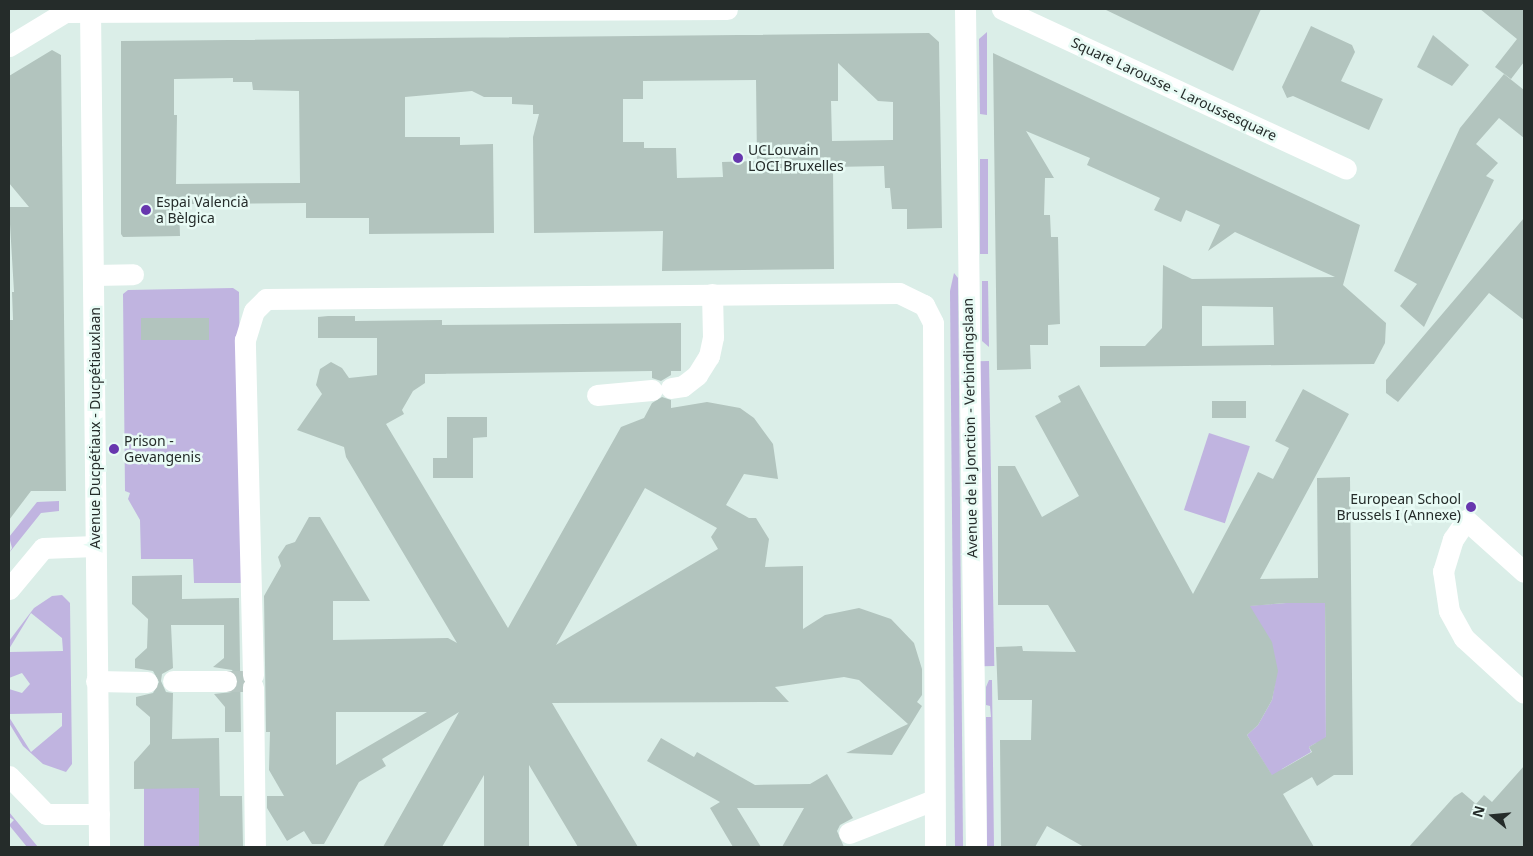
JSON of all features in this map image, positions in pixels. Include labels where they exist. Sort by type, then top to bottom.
[{"type":"street","points":[[9,46],[65,12],[727,9]]},
{"type":"street","name":"Avenue de la Jonction - Verbindingslaan","points":[[965,9],[976,847]]},
{"type":"street","name":"Square Larousse - Laroussesquare","points":[[1002,9],[1346,169]]},
{"type":"street","name":"Avenue Ducpétiaux - Ducpétiauxlaan","points":[[91,11],[99,847]]},
{"type":"street","points":[[94,275],[133,274]]},
{"type":"street","points":[[255,847],[245,340],[254,311],[266,299],[900,292],[924,305],[933,323],[933,800],[935,847]]},
{"type":"street","points":[[597,395],[683,386],[697,375],[709,356],[714,337],[712,294]]},
{"type":"street","points":[[1524,572],[1466,520],[1453,539],[1443,571],[1450,611],[1464,638],[1524,693]]},
{"type":"street","points":[[9,589],[43,548],[95,546]]},
{"type":"street","points":[[96,681],[147,682]]},
{"type":"street","points":[[173,681],[226,681]]},
{"type":"street","points":[[9,776],[46,814],[99,814]]},
{"type":"street","points":[[849,833],[933,800]]},
{"type":"shaded area","points":[[987,32],[987,115],[980,114],[979,39]]},
{"type":"shaded area","points":[[980,159],[988,159],[988,254],[980,254]]},
{"type":"shaded area","points":[[954,273],[958,278],[963,847],[955,847],[950,291]]},
{"type":"shaded area","points":[[982,281],[988,281],[989,347],[982,341]]},
{"type":"shaded area","points":[[233,288],[239,292],[242,583],[194,583],[193,559],[141,559],[140,520],[128,499],[130,493],[125,491],[123,294],[128,290]]},
{"type":"shaded area","points":[[978,361],[989,361],[994,666],[983,666]]},
{"type":"shaded area","points":[[1209,433],[1250,446],[1225,523],[1184,510]]},
{"type":"shaded area","points":[[59,501],[59,511],[41,513],[9,553],[12,548],[9,537],[37,502]]},
{"type":"shaded area","points":[[62,595],[70,603],[72,764],[66,772],[43,764],[23,746],[9,723],[9,717],[31,752],[62,726],[62,713],[9,714],[9,689],[22,693],[30,684],[22,673],[9,678],[9,652],[63,651],[62,638],[31,613],[9,649],[9,641],[34,608],[52,596]]},
{"type":"shaded area","points":[[1325,603],[1326,743],[1316,743],[1309,747],[1311,752],[1282,769],[1277,784],[1247,735],[1258,725],[1272,700],[1277,671],[1246,606]]},
{"type":"shaded area","points":[[989,680],[992,680],[994,847],[987,847],[986,717],[991,717],[990,706],[986,705],[986,687]]},
{"type":"shaded area","points":[[144,787],[199,787],[199,847],[144,847]]},
{"type":"shaded area","points":[[9,812],[38,847],[27,847],[9,825],[14,820],[9,817]]},
{"type":"building","points":[[1104,9],[1261,9],[1233,71]]},
{"type":"building","points":[[1480,9],[1524,9],[1524,62],[1511,79],[1495,67],[1517,39]]},
{"type":"building","points":[[1311,26],[1352,45],[1355,52],[1341,81],[1383,99],[1369,130],[1293,96],[1287,98],[1282,87]]},
{"type":"building","points":[[929,33],[939,42],[942,228],[907,229],[907,209],[892,209],[890,188],[885,188],[884,166],[833,167],[834,269],[662,271],[663,231],[534,233],[533,137],[539,114],[533,114],[533,105],[512,104],[512,97],[484,97],[472,91],[405,97],[405,137],[460,137],[460,145],[493,144],[494,233],[369,234],[369,218],[306,218],[306,203],[179,204],[180,236],[123,237],[121,234],[121,41]],"holes":[[[838,63],[878,101],[893,102],[893,140],[832,141],[831,101],[838,101]],[[233,78],[233,82],[252,82],[253,90],[299,91],[300,183],[176,184],[177,115],[174,115],[174,79]],[[756,80],[757,161],[722,162],[723,177],[677,178],[676,148],[644,148],[644,142],[623,142],[623,99],[643,99],[643,81]]]},
{"type":"building","points":[[1433,35],[1469,65],[1452,86],[1417,67]]},
{"type":"building","points":[[52,50],[61,55],[66,491],[31,491],[9,520],[9,320],[13,320],[12,292],[14,292],[9,207],[29,207],[9,183],[9,76]]},
{"type":"building","points":[[993,53],[1360,225],[1343,285],[1386,323],[1385,343],[1374,364],[1100,367],[1100,346],[1145,346],[1162,328],[1163,265],[1192,279],[1335,277],[1235,232],[1208,251],[1220,225],[1186,210],[1181,222],[1154,210],[1160,198],[1087,165],[1090,158],[1026,131],[1054,178],[1045,178],[1044,215],[1050,215],[1051,237],[1058,237],[1060,324],[1048,325],[1048,345],[1030,345],[1031,369],[997,370]],"holes":[[[1202,306],[1273,307],[1274,345],[1202,346]]]},
{"type":"building","points":[[1504,74],[1524,90],[1524,138],[1499,118],[1476,144],[1498,163],[1486,176],[1494,180],[1424,327],[1400,306],[1417,284],[1394,271],[1460,128]]},
{"type":"building","points":[[1524,218],[1524,320],[1489,293],[1398,402],[1386,393],[1386,380]]},
{"type":"building","points":[[355,316],[355,321],[442,320],[442,325],[681,323],[681,371],[671,371],[671,375],[661,381],[652,378],[652,371],[425,374],[425,383],[413,391],[402,410],[404,414],[386,424],[508,628],[621,427],[644,418],[652,403],[662,397],[671,400],[671,408],[707,402],[740,408],[754,418],[773,444],[778,479],[744,474],[726,505],[749,518],[756,518],[769,539],[765,567],[803,566],[803,629],[825,615],[859,608],[891,619],[914,643],[922,669],[922,695],[917,702],[922,706],[892,755],[846,753],[908,724],[859,680],[844,677],[775,687],[789,702],[552,703],[638,847],[578,847],[529,765],[529,847],[484,847],[484,775],[442,847],[383,847],[459,712],[382,759],[386,766],[359,782],[324,844],[312,844],[304,831],[287,841],[267,808],[267,796],[284,796],[269,770],[270,732],[266,732],[264,596],[281,566],[278,557],[286,545],[295,542],[309,517],[320,517],[370,601],[333,601],[333,640],[448,638],[457,643],[346,457],[344,447],[297,430],[322,394],[316,385],[320,369],[331,362],[342,368],[349,378],[377,375],[377,338],[318,338],[318,317]],"holes":[[[645,488],[717,528],[711,537],[718,549],[556,645]],[[336,712],[427,712],[336,765]]]},
{"type":"building","points":[[141,318],[209,318],[209,340],[141,340]]},
{"type":"building","points":[[1079,385],[1193,594],[1258,472],[1273,479],[1289,448],[1275,441],[1303,389],[1349,414],[1260,579],[1318,578],[1317,478],[1350,477],[1353,775],[1334,775],[1317,786],[1312,777],[1283,794],[1314,847],[1084,847],[1047,826],[1035,847],[1001,847],[1000,740],[1031,740],[1032,700],[998,700],[996,647],[1022,646],[1023,651],[1076,652],[1048,605],[998,605],[998,466],[1015,466],[1042,517],[1079,496],[1035,416],[1061,402],[1058,396]],"holes":[[[1286,603],[1325,603],[1326,737],[1309,747],[1312,752],[1272,775],[1247,735],[1258,725],[1272,700],[1278,671],[1272,642],[1250,606]]]},
{"type":"building","points":[[1212,401],[1246,401],[1246,418],[1212,418]]},
{"type":"building","points":[[447,417],[487,417],[487,437],[473,438],[473,478],[433,478],[433,458],[447,458]]},
{"type":"building","points":[[182,575],[182,599],[239,598],[241,732],[225,732],[225,707],[214,694],[232,692],[238,681],[232,670],[213,667],[224,658],[224,625],[171,625],[173,668],[162,674],[161,681],[166,692],[173,693],[172,739],[219,738],[220,796],[242,796],[243,847],[199,847],[199,788],[134,789],[134,762],[150,744],[150,717],[136,705],[136,697],[153,693],[159,682],[153,671],[135,668],[135,659],[147,648],[148,619],[132,604],[132,576]]},
{"type":"building","points":[[661,738],[694,757],[697,752],[755,785],[810,784],[827,774],[853,818],[840,825],[837,831],[844,847],[782,847],[804,808],[737,808],[761,847],[733,847],[710,808],[720,802],[647,761]]},
{"type":"building","points":[[1524,766],[1524,847],[1409,847],[1454,797],[1462,792],[1476,804],[1484,795],[1492,802]]},
{"type":"tunnel","points":[[226,681],[253,681]]},
{"type":"place","name":"UCLouvain LOCI Bruxelles","points":[[738,158]]},
{"type":"place","name":"Espai Valencià a Bèlgica","points":[[146,210]]},
{"type":"place","name":"Prison - Gevangenis","points":[[114,449]]},
{"type":"place","name":"European School Brussels I (Annexe)","points":[[1471,507]]}]
